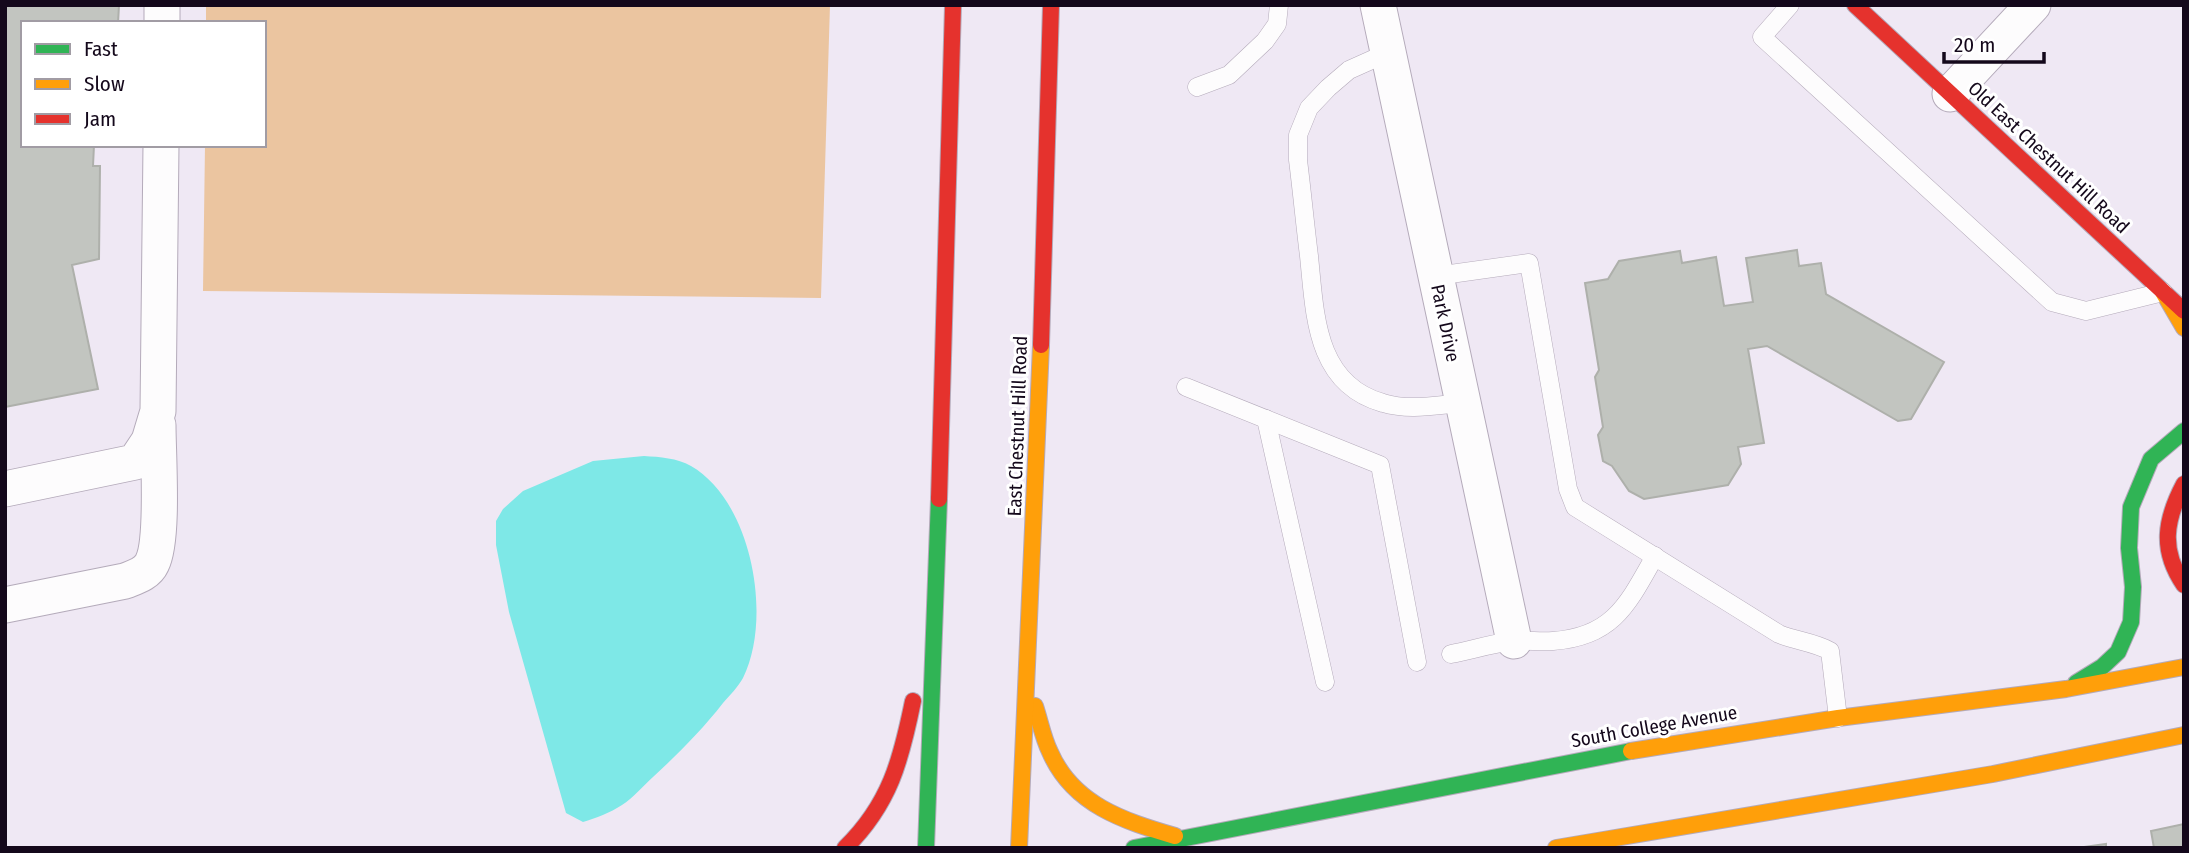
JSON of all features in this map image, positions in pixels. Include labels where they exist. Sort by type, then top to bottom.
[{"type":"main road","points":[[926,848],[943,397],[953,5]]},
{"type":"main road","name":"East Chestnut Hill Road","points":[[1019,848],[1043,290],[1051,5]]},
{"type":"main road","name":"Old East Chestnut Hill Road","points":[[1855,5],[2184,311]]},
{"type":"main road","points":[[2164,292],[2184,328]]},
{"type":"main road","points":[[2066,689],[2102,667],[2118,652],[2131,622],[2131,508],[2151,459],[2184,430]]},
{"type":"main road","points":[[2184,484],[2175,499],[2167,529],[2168,556],[2184,585]]},
{"type":"main road","points":[[845,848],[857,837],[882,802],[900,762],[935,596]]},
{"type":"main road","name":"South College Avenue","points":[[1134,848],[1655,746],[1838,718],[2066,689],[2184,667]]},
{"type":"main road","points":[[1027,683],[1050,754],[1069,785],[1095,807],[1125,821],[1184,838]]},
{"type":"main road","points":[[1556,848],[1993,774],[2184,735]]},
{"type":"street","name":"Park Drive","points":[[1378,5],[1514,641]]},
{"type":"street","points":[[1950,94],[2033,5]]},
{"type":"street","points":[[5,605],[125,581],[141,575],[152,564],[158,539],[161,147]]},
{"type":"street","points":[[5,489],[135,462],[149,441],[158,411]]},
{"type":"lane","points":[[1197,87],[1230,75],[1265,41],[1277,24],[1279,5]]},
{"type":"lane","points":[[1790,5],[1762,37],[2052,302],[2086,311],[2164,292]]},
{"type":"lane","points":[[1387,53],[1349,69],[1328,88],[1309,108],[1298,135],[1298,160],[1315,322],[1323,349],[1334,369],[1353,390],[1381,403],[1405,407],[1463,403]]},
{"type":"lane","points":[[1436,276],[1529,263],[1568,489],[1575,507],[1779,634],[1798,642],[1816,643],[1830,651],[1838,718]]},
{"type":"lane","points":[[1186,387],[1380,465],[1417,662]]},
{"type":"lane","points":[[1266,419],[1325,682]]},
{"type":"lane","points":[[1451,654],[1514,641],[1553,641],[1577,637],[1601,629],[1627,604],[1655,556]]},
{"type":"shaded area","points":[[206,5],[830,5],[821,298],[203,291],[205,147],[266,147],[266,21],[206,21]]},
{"type":"water","points":[[644,456],[686,463],[712,483],[729,505],[742,533],[756,594],[752,653],[739,685],[681,751],[626,802],[608,813],[583,822],[566,813],[509,612],[496,545],[496,521],[503,509],[523,491],[593,461]]},
{"type":"building","points":[[5,5],[119,5],[118,21],[21,21],[21,147],[94,147],[93,166],[100,166],[99,259],[72,265],[98,389],[5,407]]},
{"type":"building","points":[[1797,250],[1799,266],[1821,263],[1826,294],[1944,362],[1911,419],[1898,421],[1767,346],[1748,349],[1764,443],[1738,447],[1741,464],[1728,485],[1644,499],[1629,491],[1612,466],[1603,461],[1598,435],[1603,427],[1595,377],[1599,370],[1585,283],[1608,279],[1619,261],[1680,251],[1682,263],[1716,257],[1724,306],[1753,302],[1746,258]]},
{"type":"building","points":[[2184,824],[2184,848],[2154,848],[2151,831]]},
{"type":"building","points":[[2106,844],[2106,848],[2077,848]]},
{"type":"traffic: fast","points":[[2076,683],[2102,667],[2118,652],[2131,622],[2131,507],[2151,459],[2184,431]]},
{"type":"traffic: fast","points":[[926,848],[939,499]]},
{"type":"traffic: fast","points":[[1134,848],[1631,751]]},
{"type":"traffic: slow","points":[[2163,292],[2184,328]]},
{"type":"traffic: slow","points":[[1019,848],[1041,345]]},
{"type":"traffic: slow","points":[[1631,751],[1838,718],[2066,689],[2184,667]]},
{"type":"traffic: slow","points":[[1035,706],[1050,752],[1072,785],[1086,798],[1119,817],[1175,836]]},
{"type":"traffic: slow","points":[[1556,848],[1993,774],[2184,735]]},
{"type":"traffic: jam","points":[[939,499],[953,5]]},
{"type":"traffic: jam","points":[[1041,345],[1051,5]]},
{"type":"traffic: jam","points":[[1855,5],[2184,311]]},
{"type":"traffic: jam","points":[[2184,484],[2173,510],[2168,535],[2171,560],[2184,585]]},
{"type":"traffic: jam","points":[[845,848],[873,815],[883,798],[904,743],[913,701]]}]
